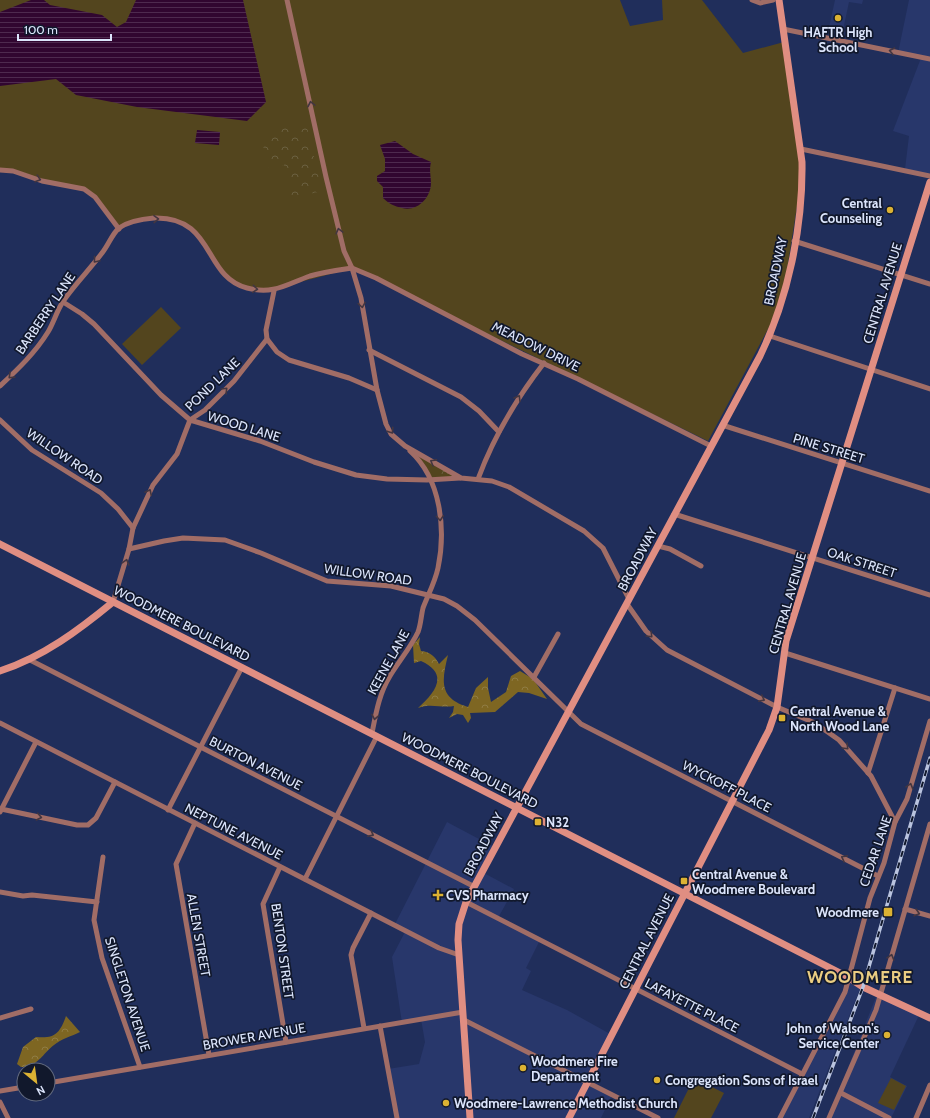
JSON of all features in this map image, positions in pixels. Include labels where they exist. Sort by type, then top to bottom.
[{"type":"street","points":[[287,0],[344,251],[352,268],[361,298],[377,390],[386,424],[391,434],[404,446],[461,478]]},
{"type":"street","points":[[752,0],[760,3],[773,0]]},
{"type":"street","name":"BROADWAY","points":[[470,1118],[459,955],[459,924],[466,902],[473,886],[628,602],[770,336],[786,288],[802,186],[800,149],[779,0]]},
{"type":"street","points":[[783,29],[930,59]]},
{"type":"street","points":[[800,149],[930,176]]},
{"type":"street","points":[[0,170],[13,172],[42,181],[84,189],[95,197],[119,229],[133,221],[150,218],[167,219],[183,223],[200,237],[221,271],[230,281],[248,289],[274,291],[311,276],[352,268]]},
{"type":"street","name":"CENTRAL AVENUE","points":[[569,1118],[731,801],[769,730],[777,707],[786,641],[930,182]]},
{"type":"street","name":"BARBERRY LANE","points":[[0,386],[38,348],[63,302],[119,229]]},
{"type":"street","points":[[794,241],[930,284]]},
{"type":"street","name":"MEADOW DRIVE","points":[[352,268],[376,278],[544,363],[578,378],[711,446]]},
{"type":"street","points":[[274,291],[266,330],[267,339],[277,352],[289,360],[349,378],[377,390]]},
{"type":"street","name":"WOOD LANE","points":[[63,302],[82,314],[94,324],[161,395],[190,420],[260,441],[314,462],[356,475],[387,479],[478,479],[509,487],[551,511],[594,539],[603,548],[610,559],[628,602],[646,631],[667,650],[777,707],[815,723],[829,732],[851,752],[868,773],[895,822]]},
{"type":"street","points":[[770,336],[930,388]]},
{"type":"street","name":"POND LANE","points":[[113,602],[134,528],[153,485],[177,454],[190,420],[205,410],[234,381],[267,339]]},
{"type":"street","points":[[370,350],[461,397],[479,411],[499,432]]},
{"type":"street","points":[[478,479],[486,456],[499,432],[523,390],[544,363]]},
{"type":"street","name":"WILLOW ROAD","points":[[0,420],[32,450],[100,493],[118,509],[134,528]]},
{"type":"street","name":"PINE STREET","points":[[722,425],[930,491]]},
{"type":"street","name":"KEENE LANE","points":[[304,879],[337,816],[375,735],[379,700],[390,676],[417,633],[438,569],[441,534],[438,505],[430,480],[418,459],[404,446]]},
{"type":"street","name":"OAK STREET","points":[[674,514],[930,595]]},
{"type":"street","name":"WILLOW ROAD","points":[[129,549],[183,538],[224,540],[261,553],[327,581],[391,586],[444,598],[475,620],[568,711]]},
{"type":"street","name":"WOODMERE BOULEVARD","points":[[0,544],[880,994],[930,1018]]},
{"type":"street","points":[[658,546],[670,549],[701,566]]},
{"type":"street","points":[[0,671],[28,659],[72,634],[113,602]]},
{"type":"street","points":[[534,677],[558,634]]},
{"type":"street","points":[[785,653],[930,699]]},
{"type":"street","name":"BURTON AVENUE","points":[[28,659],[473,886]]},
{"type":"street","points":[[168,810],[242,667]]},
{"type":"street","points":[[868,773],[895,688]]},
{"type":"street","name":"WYCKOFF PLACE","points":[[568,711],[580,724],[878,876]]},
{"type":"street","name":"CEDAR LANE","points":[[780,1118],[845,992],[848,977],[878,876],[884,863],[895,822],[906,799],[930,721]]},
{"type":"street","name":"NEPTUNE AVENUE","points":[[0,724],[439,948],[459,955]]},
{"type":"street","points":[[36,742],[2,802],[1,810],[88,825],[96,818],[115,782]]},
{"type":"street","name":"ALLEN STREET","points":[[195,823],[176,864],[209,1055]]},
{"type":"street","points":[[829,1118],[876,1010],[930,824]]},
{"type":"street","name":"SINGLETON AVENUE","points":[[103,857],[94,920],[102,958],[140,1067]]},
{"type":"street","name":"BENTON STREET","points":[[280,867],[263,904],[286,1042]]},
{"type":"street","points":[[0,892],[23,896],[32,895],[97,902]]},
{"type":"street","name":"LAFAYETTE PLACE","points":[[466,902],[802,1074]]},
{"type":"street","points":[[905,909],[930,916]]},
{"type":"street","points":[[364,1028],[351,955],[353,948],[371,913]]},
{"type":"street","points":[[0,1018],[31,1009]]},
{"type":"street","name":"BROWER AVENUE","points":[[56,1082],[463,1012]]},
{"type":"street","points":[[464,1020],[658,1118]]},
{"type":"street","points":[[380,1026],[396,1118]]},
{"type":"street","points":[[916,1118],[930,1085]]},
{"type":"street","points":[[0,1091],[16,1088]]},
{"type":"street","points":[[841,1093],[889,1118]]},
{"type":"street","points":[[0,1102],[8,1118]]},
{"type":"shaded area","points":[[31,0],[44,0],[50,5],[102,15],[117,27],[126,22],[136,0],[243,0],[266,102],[247,121],[137,107],[76,95],[56,79],[0,86],[0,12]]},
{"type":"shaded area","name":"HAFTR High School","points":[[835,0],[863,0],[862,4],[849,2],[842,35],[828,32]]},
{"type":"shaded area","points":[[909,0],[930,0],[930,174],[905,169],[909,136],[893,131],[921,58],[898,53]]},
{"type":"shaded area","points":[[197,130],[220,132],[219,145],[195,143]]},
{"type":"shaded area","points":[[395,141],[413,154],[431,162],[431,183],[429,194],[422,203],[413,208],[402,208],[387,202],[383,198],[383,187],[377,181],[377,176],[385,171],[385,159],[380,145]]},
{"type":"shaded area","points":[[447,822],[494,847],[482,872],[514,889],[498,918],[540,940],[526,968],[531,971],[522,990],[567,1010],[612,1035],[588,1081],[613,1093],[601,1118],[392,1118],[395,1117],[388,1069],[419,1064],[425,1042],[421,1019],[402,1023],[392,957],[406,930],[395,924]]},
{"type":"shaded area","points":[[849,979],[861,986],[809,1118],[780,1118]]},
{"type":"shaded area","points":[[878,992],[920,1013],[890,1077],[907,1086],[891,1118],[828,1118]]},
{"type":"green space","points":[[0,0],[620,0],[630,26],[663,20],[662,0],[702,0],[743,53],[784,42],[801,161],[800,187],[784,289],[775,316],[708,441],[352,268],[284,286],[248,289],[234,283],[224,274],[197,236],[186,226],[171,220],[151,218],[138,221],[119,229],[103,208],[84,189],[0,170]]},
{"type":"green space","points":[[306,123],[322,191],[292,198],[284,165],[269,168],[260,134]]},
{"type":"green space","points":[[161,307],[181,328],[142,365],[122,344]]},
{"type":"green space","points":[[416,454],[457,477],[431,479]]},
{"type":"green space","points":[[420,637],[419,644],[421,651],[432,655],[439,664],[448,655],[444,672],[444,687],[451,699],[458,703],[468,707],[476,688],[488,677],[488,688],[491,702],[506,692],[511,676],[520,671],[533,679],[547,699],[529,693],[518,692],[495,712],[470,713],[471,718],[468,723],[463,715],[457,714],[449,718],[453,712],[454,706],[427,706],[418,708],[430,696],[437,684],[435,672],[430,666],[421,661],[414,663],[413,645]]},
{"type":"green space","points":[[66,1016],[80,1032],[57,1043],[37,1062],[18,1062],[23,1047],[36,1037],[48,1037],[56,1034]]},
{"type":"green space","points":[[694,1078],[724,1093],[711,1118],[674,1118]]},
{"type":"green space","points":[[891,1078],[906,1086],[894,1110],[878,1103]]},
{"type":"railway","points":[[813,1118],[863,987],[930,758]]},
{"type":"place","name":"HAFTR High School","points":[[838,18]]},
{"type":"place","name":"Central Counseling","points":[[890,210]]},
{"type":"place","name":"Central Avenue & North Wood Lane","points":[[782,718]]},
{"type":"place","name":"N32","points":[[538,822]]},
{"type":"place","name":"Central Avenue & Woodmere Boulevard","points":[[684,881]]},
{"type":"place","name":"CVS Pharmacy","points":[[438,895]]},
{"type":"place","name":"Woodmere","points":[[888,912]]},
{"type":"place","name":"John of Walson's Service Center","points":[[887,1035]]},
{"type":"place","name":"Woodmere Fire Department","points":[[523,1068]]},
{"type":"place","name":"Congregation Sons of Israel","points":[[657,1080]]},
{"type":"place","name":"Woodmere-Lawrence Methodist Church","points":[[446,1103]]},
{"type":"district","name":"WOODMERE","points":[[860,977]]}]
